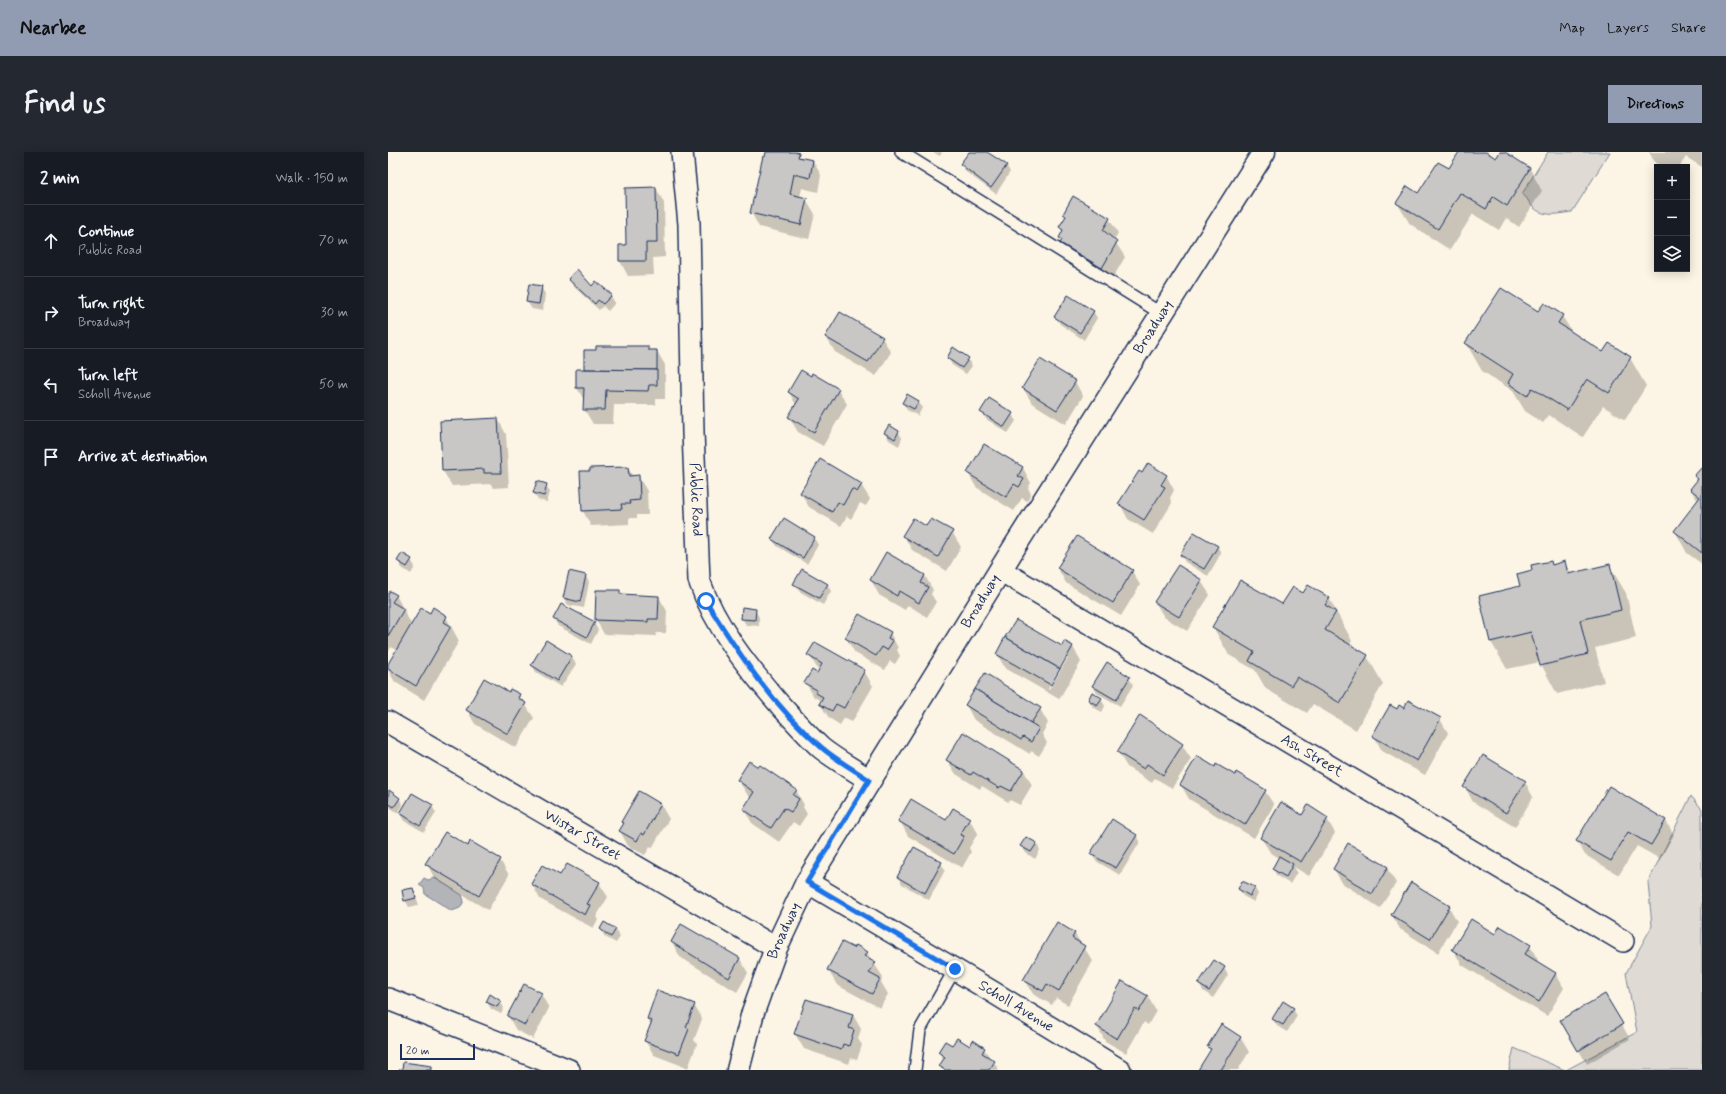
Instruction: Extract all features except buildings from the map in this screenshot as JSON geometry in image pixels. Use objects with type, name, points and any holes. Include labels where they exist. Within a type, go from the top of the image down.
[{"type":"main road","name":"Broadway","points":[[738,1070],[753,1012],[776,948],[807,882],[1000,570],[1264,152]]},
{"type":"street","name":"Public Road","points":[[682,152],[689,224],[693,432],[699,580],[706,601],[734,647],[764,686],[797,724],[820,747],[869,780]]},
{"type":"street","name":"Ash Street","points":[[1000,570],[1623,941]]},
{"type":"street","name":"Wistar Street","points":[[388,722],[776,948]]},
{"type":"street","name":"Scholl Avenue","points":[[807,882],[955,969],[1120,1070]]},
{"type":"street","points":[[388,999],[569,1070]]},
{"type":"lane","points":[[901,152],[1162,314]]},
{"type":"lane","points":[[916,1070],[920,1030],[955,969]]},
{"type":"shaded area","points":[[1548,152],[1610,152],[1572,212],[1546,214],[1536,210],[1522,194]]},
{"type":"shaded area","points":[[1691,796],[1702,809],[1702,1070],[1566,1070],[1637,1032],[1626,973],[1652,926],[1648,882]]},
{"type":"shaded area","points":[[424,878],[428,880],[435,878],[462,895],[464,901],[460,908],[452,911],[425,894],[424,888],[419,885]]},
{"type":"shaded area","points":[[1514,1048],[1565,1070],[1509,1070]]},
{"type":"route","points":[[706,601],[734,647],[764,686],[797,724],[820,747],[869,780],[807,882],[955,969]]}]
